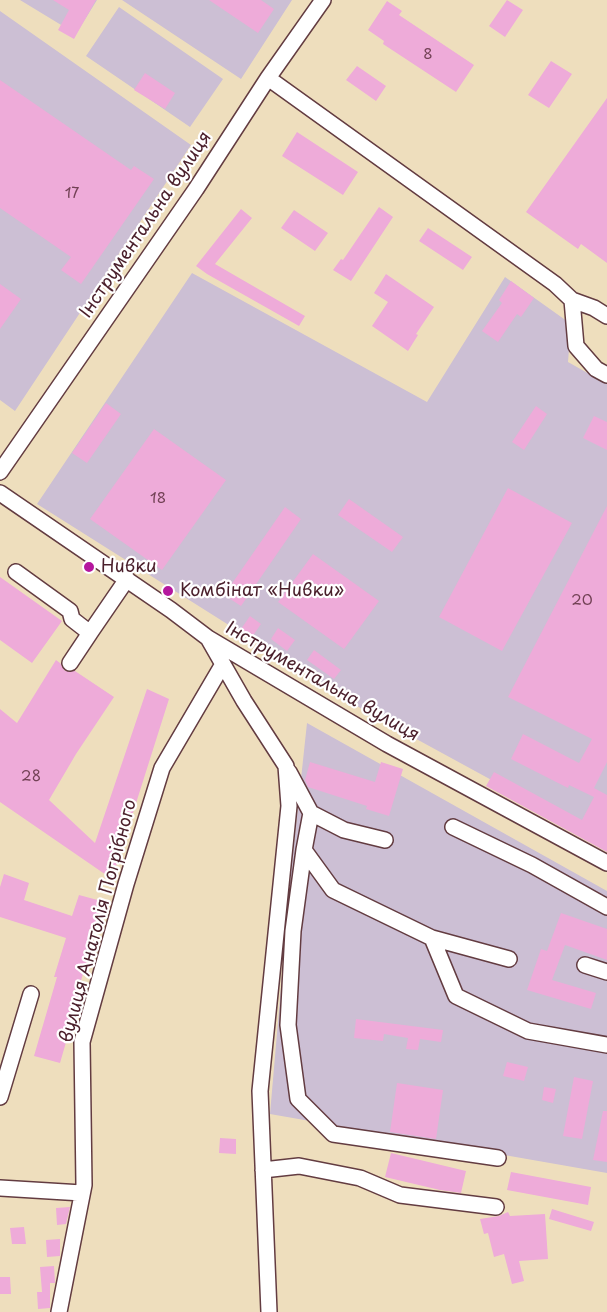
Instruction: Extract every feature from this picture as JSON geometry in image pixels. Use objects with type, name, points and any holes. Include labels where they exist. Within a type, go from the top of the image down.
[{"type":"street","name":"Інструментальна вулиця","points":[[0,472],[196,189],[268,78],[323,0]]},
{"type":"street","points":[[268,78],[555,284],[572,300],[594,308],[607,316]]},
{"type":"street","points":[[572,300],[576,346],[596,369],[607,375]]},
{"type":"street","name":"Інструментальна вулиця","points":[[0,493],[127,579],[208,638],[387,744],[607,863]]},
{"type":"street","points":[[16,572],[70,611],[72,619],[90,633]]},
{"type":"street","points":[[70,663],[127,579]]},
{"type":"street","points":[[208,638],[244,701],[286,766],[311,813],[344,830],[385,840]]},
{"type":"street","name":"вулиця Анатолія Погрібного","points":[[58,1312],[84,1185],[82,1042],[126,884],[162,768],[223,664]]},
{"type":"street","points":[[269,1312],[260,1091],[289,806],[286,766]]},
{"type":"street","points":[[311,813],[293,931],[288,1025],[298,1099],[333,1134],[498,1158]]},
{"type":"street","points":[[453,827],[532,865],[607,907]]},
{"type":"street","points":[[304,850],[333,890],[432,938],[509,959]]},
{"type":"street","points":[[432,938],[456,996],[528,1031],[607,1045]]},
{"type":"street","points":[[585,965],[607,972]]},
{"type":"street","points":[[0,1097],[31,994]]},
{"type":"street","points":[[263,1170],[299,1166],[360,1178],[400,1195],[496,1207]]},
{"type":"street","points":[[0,1188],[82,1193]]},
{"type":"shaded area","points":[[20,0],[97,0],[76,34]]},
{"type":"shaded area","points":[[122,0],[292,0],[241,79]]},
{"type":"shaded area","points":[[119,7],[223,79],[190,127],[86,56]]},
{"type":"shaded area","points":[[0,11],[191,145],[15,411],[0,400]]},
{"type":"shaded area","points":[[192,273],[427,402],[505,277],[571,324],[568,362],[607,384],[607,843],[365,711],[37,504]]},
{"type":"shaded area","points":[[307,723],[607,891],[607,1173],[270,1114],[291,872]]},
{"type":"building","points":[[53,0],[96,0],[74,39],[58,30],[69,10]]},
{"type":"building","points":[[209,0],[261,0],[274,9],[258,33]]},
{"type":"building","points":[[507,0],[523,10],[505,37],[489,26]]},
{"type":"building","points":[[387,1],[402,11],[399,15],[474,65],[456,92],[383,44],[384,41],[368,30]]},
{"type":"building","points":[[551,61],[572,74],[549,108],[528,95]]},
{"type":"building","points":[[357,66],[386,86],[376,101],[346,80]]},
{"type":"building","points":[[145,73],[175,93],[165,109],[134,90]]},
{"type":"building","points":[[0,80],[131,170],[134,166],[154,179],[81,284],[61,270],[71,257],[0,208]]},
{"type":"building","points":[[607,98],[607,263],[581,244],[578,249],[526,212]]},
{"type":"building","points":[[297,132],[358,172],[343,195],[282,156]]},
{"type":"building","points":[[379,207],[393,217],[351,281],[333,270],[341,259],[343,260]]},
{"type":"building","points":[[241,209],[252,218],[215,264],[305,316],[299,326],[196,266]]},
{"type":"building","points":[[294,210],[328,233],[315,251],[281,228]]},
{"type":"building","points":[[428,228],[472,257],[463,270],[419,241]]},
{"type":"building","points":[[386,274],[434,307],[408,351],[372,326],[388,302],[374,293]]},
{"type":"building","points":[[511,281],[534,298],[521,317],[517,314],[498,342],[482,331],[502,303],[499,300]]},
{"type":"building","points":[[0,284],[21,299],[0,329]]},
{"type":"building","points":[[106,403],[121,414],[87,463],[72,453]]},
{"type":"building","points":[[536,406],[547,414],[524,450],[512,442]]},
{"type":"building","points":[[594,416],[607,422],[607,450],[583,438]]},
{"type":"building","points":[[154,429],[226,480],[162,570],[90,519]]},
{"type":"building","points":[[508,488],[572,523],[502,651],[439,617]]},
{"type":"building","points":[[349,499],[403,537],[392,552],[338,515]]},
{"type":"building","points":[[607,506],[607,762],[594,788],[607,795],[607,852],[486,786],[494,772],[582,820],[594,797],[569,785],[568,788],[511,759],[523,734],[579,763],[592,739],[508,697]]},
{"type":"building","points":[[285,507],[301,519],[241,606],[224,595]]},
{"type":"building","points":[[313,554],[379,601],[344,649],[278,602]]},
{"type":"building","points":[[0,577],[62,621],[32,663],[0,640]]},
{"type":"building","points":[[250,616],[261,624],[252,637],[241,629]]},
{"type":"building","points":[[278,628],[295,640],[287,651],[271,639]]},
{"type":"building","points":[[314,650],[341,670],[334,679],[307,660]]},
{"type":"building","points":[[56,660],[65,671],[75,671],[114,697],[49,800],[95,843],[147,689],[169,699],[112,879],[0,802],[0,709],[17,723]]},
{"type":"building","points":[[310,762],[375,782],[381,762],[403,769],[389,816],[366,809],[367,806],[308,787],[305,780]]},
{"type":"building","points":[[4,874],[29,883],[24,900],[72,916],[79,895],[105,902],[79,987],[82,987],[60,1063],[34,1056],[66,938],[0,917],[0,887]]},
{"type":"building","points":[[561,913],[607,929],[607,960],[565,945],[552,980],[596,993],[591,1009],[527,990],[541,949],[547,951]]},
{"type":"building","points":[[356,1019],[443,1030],[441,1042],[420,1039],[418,1050],[406,1049],[408,1038],[384,1034],[383,1041],[354,1038]]},
{"type":"building","points":[[507,1062],[528,1067],[524,1081],[503,1076]]},
{"type":"building","points":[[574,1077],[593,1081],[582,1139],[563,1136]]},
{"type":"building","points":[[397,1083],[443,1090],[436,1139],[390,1132]]},
{"type":"building","points":[[544,1087],[556,1089],[553,1103],[542,1100]]},
{"type":"building","points":[[603,1111],[607,1111],[607,1162],[593,1160]]},
{"type":"building","points":[[220,1138],[236,1139],[236,1154],[219,1153]]},
{"type":"building","points":[[391,1153],[466,1171],[461,1193],[385,1177]]},
{"type":"building","points":[[511,1172],[591,1187],[588,1205],[507,1190]]},
{"type":"building","points":[[70,1207],[66,1224],[57,1225],[56,1208]]},
{"type":"building","points":[[552,1209],[594,1222],[591,1231],[549,1219]]},
{"type":"building","points":[[508,1212],[510,1216],[545,1214],[548,1259],[519,1261],[524,1281],[512,1284],[504,1254],[494,1257],[488,1233],[484,1234],[480,1219]]},
{"type":"building","points":[[24,1227],[26,1244],[12,1244],[10,1228]]},
{"type":"building","points":[[60,1239],[60,1256],[47,1257],[46,1240]]},
{"type":"building","points":[[54,1266],[55,1283],[50,1283],[50,1308],[38,1309],[37,1292],[42,1292],[40,1267]]},
{"type":"building","points":[[0,1277],[10,1277],[11,1294],[0,1294]]},
{"type":"place","name":"Нивки","points":[[89,567]]},
{"type":"place","name":"Комбінат «Нивки»","points":[[168,591]]}]
